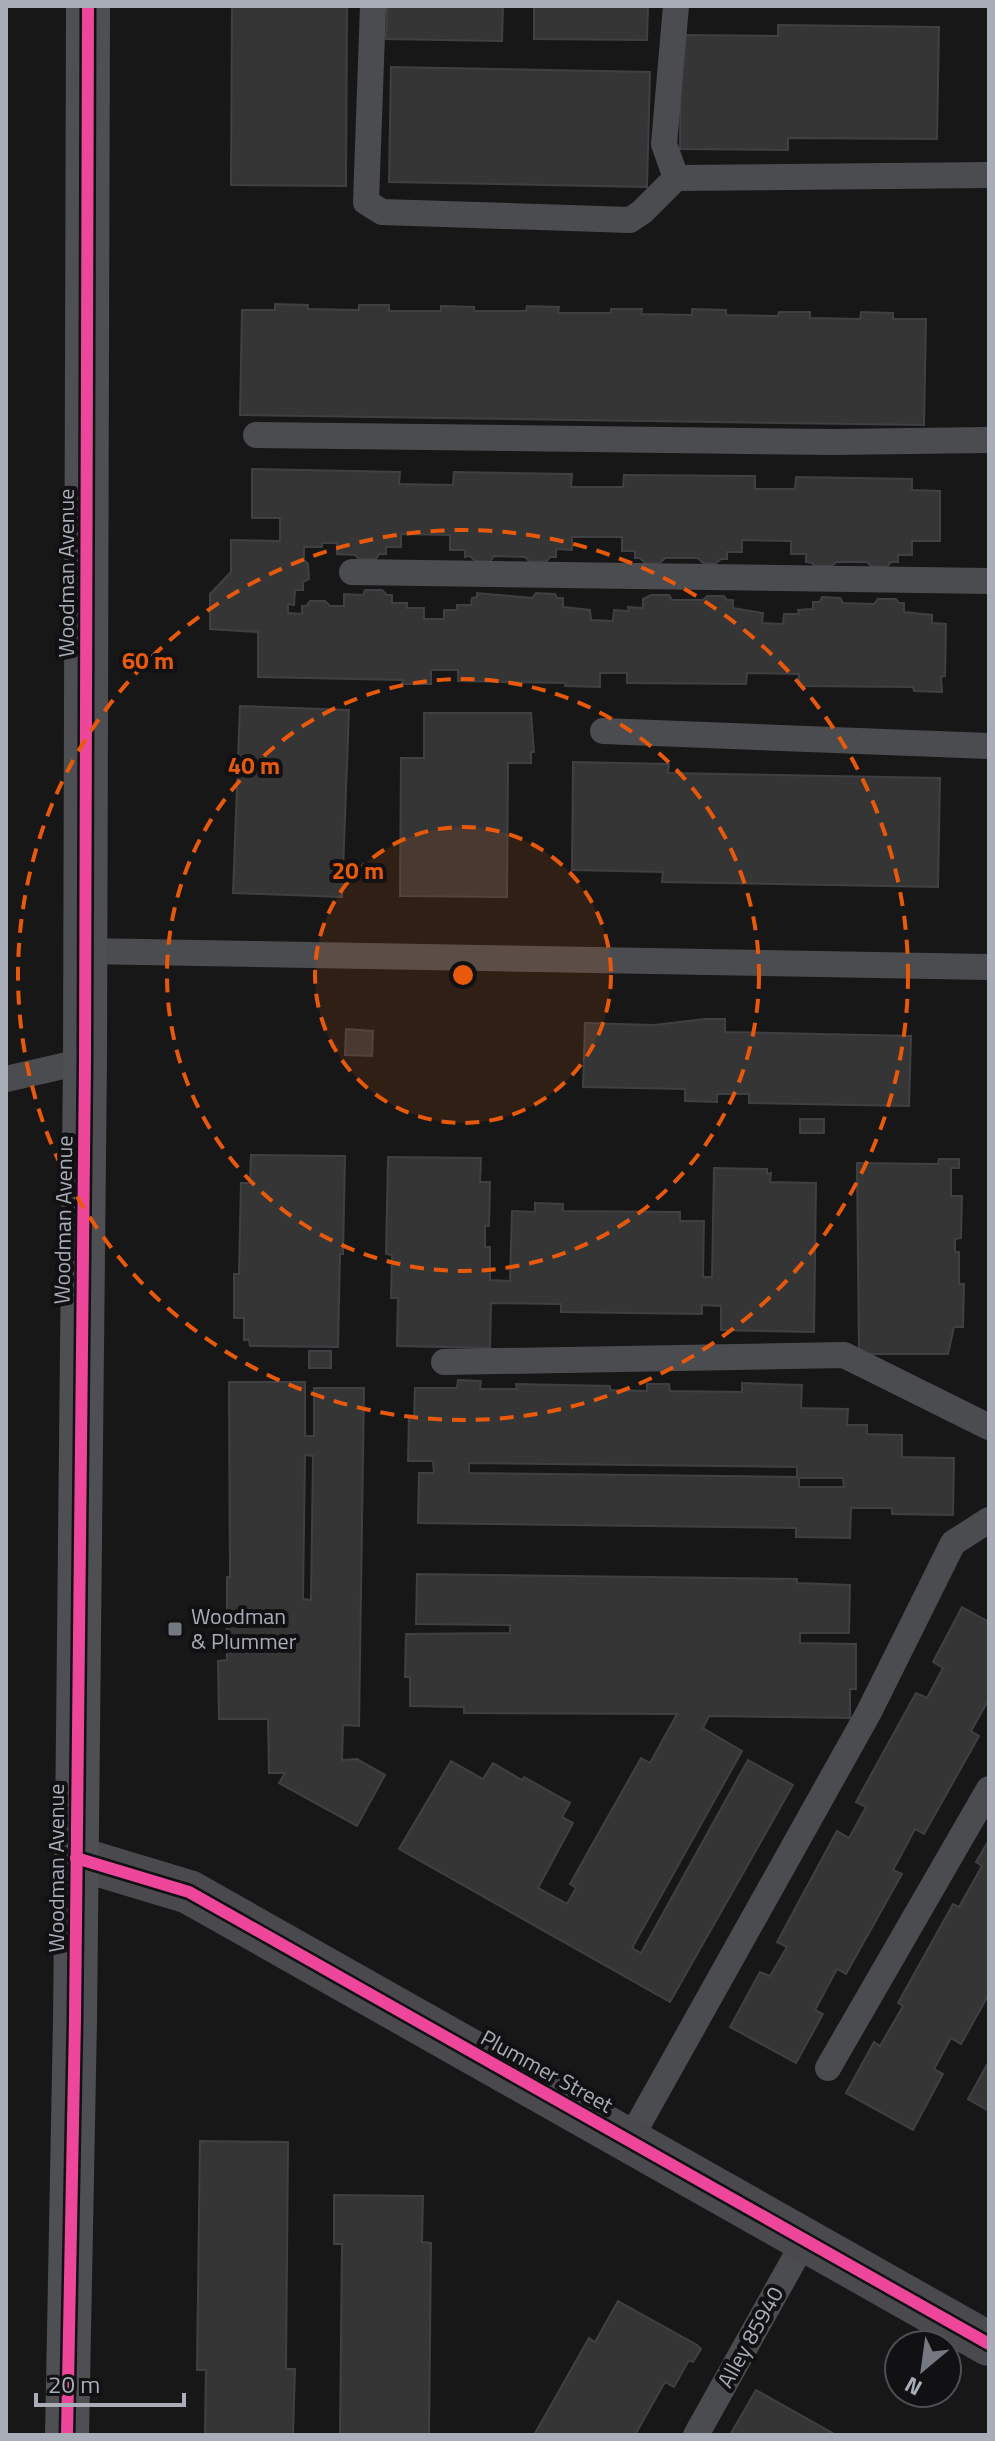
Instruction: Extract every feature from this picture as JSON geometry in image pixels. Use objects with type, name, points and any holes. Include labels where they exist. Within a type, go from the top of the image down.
[{"type":"main road","name":"Woodman Avenue","points":[[67,2435],[85,1061],[88,6]]},
{"type":"main road","name":"Plummer Street","points":[[76,1858],[189,1892],[989,2344]]},
{"type":"lane","points":[[373,6],[366,202],[382,212],[630,220],[676,178],[989,175]]},
{"type":"lane","points":[[676,6],[664,144],[676,178]]},
{"type":"lane","points":[[256,435],[832,442],[989,440]]},
{"type":"lane","points":[[352,572],[989,581]]},
{"type":"lane","points":[[603,731],[989,746]]},
{"type":"lane","points":[[85,951],[989,967]]},
{"type":"lane","points":[[6,1079],[85,1061]]},
{"type":"lane","points":[[444,1362],[844,1355],[989,1427]]},
{"type":"lane","points":[[629,2141],[869,1712],[953,1543],[989,1520]]},
{"type":"lane","points":[[828,2068],[989,1789]]},
{"type":"lane","name":"Alley 85940","points":[[696,2435],[805,2240]]},
{"type":"building","points":[[232,6],[347,6],[346,186],[231,185]]},
{"type":"building","points":[[387,6],[503,6],[502,41],[386,39]]},
{"type":"building","points":[[534,6],[648,6],[647,40],[534,39]]},
{"type":"building","points":[[778,25],[939,27],[937,139],[788,138],[788,150],[680,149],[681,35],[778,36]]},
{"type":"building","points":[[391,67],[650,72],[647,187],[389,182]]},
{"type":"building","points":[[275,304],[308,305],[308,309],[359,310],[359,305],[389,305],[389,311],[441,311],[441,306],[474,307],[474,311],[526,311],[527,306],[559,307],[558,313],[611,313],[611,309],[642,309],[641,314],[692,315],[692,309],[726,310],[726,315],[778,316],[779,312],[810,312],[810,318],[860,319],[861,312],[893,313],[893,319],[926,319],[924,425],[240,415],[242,310],[275,310]]},
{"type":"building","points":[[252,469],[400,472],[399,484],[453,485],[454,472],[572,474],[571,487],[623,487],[624,475],[755,476],[755,489],[795,489],[796,477],[912,479],[912,490],[940,491],[940,541],[912,541],[912,555],[898,555],[898,562],[891,562],[887,567],[871,566],[867,562],[815,566],[806,562],[806,554],[791,554],[791,541],[742,540],[742,552],[727,552],[727,559],[715,564],[703,563],[698,558],[665,558],[660,563],[646,564],[635,558],[635,551],[622,551],[622,537],[572,537],[572,550],[556,549],[556,557],[550,557],[546,562],[530,562],[525,557],[494,556],[490,562],[475,561],[470,556],[465,557],[465,550],[450,550],[450,535],[401,534],[401,547],[386,547],[386,554],[379,554],[376,559],[337,554],[337,543],[304,547],[309,579],[303,582],[303,590],[295,590],[294,605],[288,604],[288,613],[302,614],[302,606],[310,601],[344,606],[344,594],[363,595],[365,590],[382,590],[392,595],[392,603],[407,603],[407,608],[424,608],[424,619],[444,619],[444,610],[457,610],[457,605],[471,605],[477,593],[532,598],[536,593],[555,594],[557,598],[563,598],[563,607],[590,610],[591,620],[613,621],[614,610],[643,608],[643,599],[651,595],[669,595],[672,600],[724,596],[727,600],[733,600],[733,608],[763,613],[762,623],[783,624],[784,614],[799,614],[798,610],[813,609],[813,602],[820,602],[822,597],[840,598],[843,603],[874,604],[878,599],[896,599],[904,603],[904,612],[932,615],[932,623],[946,624],[942,692],[914,691],[913,687],[799,686],[799,674],[747,673],[746,684],[627,683],[627,673],[600,673],[600,687],[565,686],[566,683],[458,681],[458,670],[431,670],[431,684],[402,684],[403,680],[258,677],[258,632],[210,629],[210,594],[231,572],[231,540],[280,541],[280,518],[252,518]]},
{"type":"building","points":[[240,706],[349,710],[342,897],[233,893]]},
{"type":"building","points":[[424,713],[531,713],[534,752],[531,752],[531,763],[508,763],[507,897],[400,896],[401,758],[424,758]]},
{"type":"building","points":[[573,762],[669,764],[668,773],[940,778],[938,887],[662,882],[663,872],[572,870]]},
{"type":"building","points":[[725,1019],[725,1032],[911,1036],[909,1106],[749,1103],[749,1094],[717,1094],[717,1102],[685,1101],[685,1089],[583,1087],[585,1023],[654,1025]]},
{"type":"building","points":[[346,1029],[373,1031],[372,1056],[345,1055]]},
{"type":"building","points":[[800,1119],[824,1119],[824,1133],[800,1133]]},
{"type":"building","points":[[251,1155],[345,1156],[338,1347],[250,1346],[249,1340],[244,1340],[244,1318],[234,1318],[234,1274],[239,1274],[241,1183],[250,1183]]},
{"type":"building","points":[[388,1157],[481,1158],[480,1182],[490,1182],[485,1247],[490,1247],[490,1280],[510,1281],[512,1211],[535,1212],[535,1203],[563,1204],[563,1211],[680,1212],[680,1221],[704,1221],[703,1277],[712,1277],[714,1168],[767,1169],[767,1174],[771,1173],[770,1182],[816,1183],[814,1332],[721,1330],[721,1306],[702,1305],[702,1314],[561,1312],[561,1304],[491,1303],[490,1348],[397,1346],[398,1298],[391,1298],[392,1255],[386,1254]]},
{"type":"building","points":[[939,1159],[959,1159],[959,1168],[951,1168],[951,1196],[962,1196],[961,1238],[955,1239],[955,1252],[959,1252],[959,1284],[964,1284],[963,1327],[954,1327],[948,1354],[859,1354],[857,1163],[938,1164]]},
{"type":"building","points":[[309,1351],[331,1351],[331,1368],[309,1368]]},
{"type":"building","points":[[458,1380],[481,1381],[480,1389],[517,1389],[516,1384],[610,1386],[610,1390],[647,1391],[647,1384],[669,1384],[670,1391],[742,1392],[742,1383],[802,1385],[801,1408],[848,1409],[847,1425],[867,1425],[867,1434],[902,1435],[902,1457],[954,1458],[953,1515],[892,1514],[892,1508],[851,1508],[850,1538],[796,1537],[796,1528],[418,1523],[419,1473],[434,1473],[433,1461],[408,1461],[409,1417],[414,1417],[415,1388],[457,1388]],"holes":[[[469,1463],[797,1467],[797,1477],[469,1473]],[[799,1478],[843,1478],[844,1487],[799,1487]]]},
{"type":"building","points":[[229,1382],[305,1382],[305,1436],[314,1436],[314,1388],[364,1388],[359,1726],[343,1725],[342,1760],[357,1759],[385,1775],[357,1826],[279,1783],[285,1773],[269,1773],[268,1719],[219,1719],[218,1661],[227,1660],[227,1577],[230,1577]],"holes":[[[305,1455],[313,1456],[311,1600],[303,1599]]]},
{"type":"building","points":[[417,1574],[797,1579],[797,1583],[850,1585],[849,1633],[800,1633],[800,1643],[856,1644],[856,1689],[850,1689],[850,1718],[709,1716],[703,1728],[742,1751],[632,1948],[641,1953],[748,1760],[793,1785],[670,2002],[399,1849],[451,1761],[483,1779],[493,1763],[570,1803],[562,1817],[573,1823],[538,1888],[567,1904],[576,1888],[570,1884],[641,1758],[650,1763],[677,1714],[464,1713],[464,1707],[410,1706],[410,1677],[405,1677],[406,1634],[510,1633],[510,1625],[416,1624]]},
{"type":"building","points":[[962,1607],[989,1622],[989,1699],[971,1731],[979,1736],[924,1834],[915,1829],[893,1870],[902,1874],[846,1974],[837,1969],[815,2010],[823,2014],[796,2063],[730,2027],[760,1972],[770,1976],[787,1947],[777,1942],[837,1831],[849,1838],[866,1807],[856,1802],[916,1693],[927,1698],[943,1668],[933,1662]]},
{"type":"building","points":[[989,1840],[989,1994],[961,2044],[951,2038],[934,2069],[943,2074],[913,2130],[846,2093],[874,2042],[880,2046],[903,2006],[898,2003],[953,1904],[959,1907],[982,1866],[976,1862]]},
{"type":"building","points":[[989,2061],[989,2111],[968,2099]]},
{"type":"building","points":[[200,2141],[288,2142],[286,2369],[295,2369],[293,2435],[205,2435],[206,2370],[197,2370]]},
{"type":"building","points":[[334,2195],[423,2196],[422,2242],[431,2243],[429,2435],[340,2435],[342,2244],[334,2244]]},
{"type":"building","points":[[618,2301],[697,2345],[701,2349],[693,2362],[689,2360],[674,2387],[665,2382],[635,2435],[534,2435],[589,2338],[595,2342]]},
{"type":"building","points":[[756,2390],[836,2435],[730,2435]]},
{"type":"cycle path","points":[[67,2435],[75,2020],[85,1061],[88,6]]},
{"type":"cycle path","points":[[76,1858],[189,1892],[989,2344]]},
{"type":"place","name":"Woodman & Plummer","points":[[175,1629]]}]
